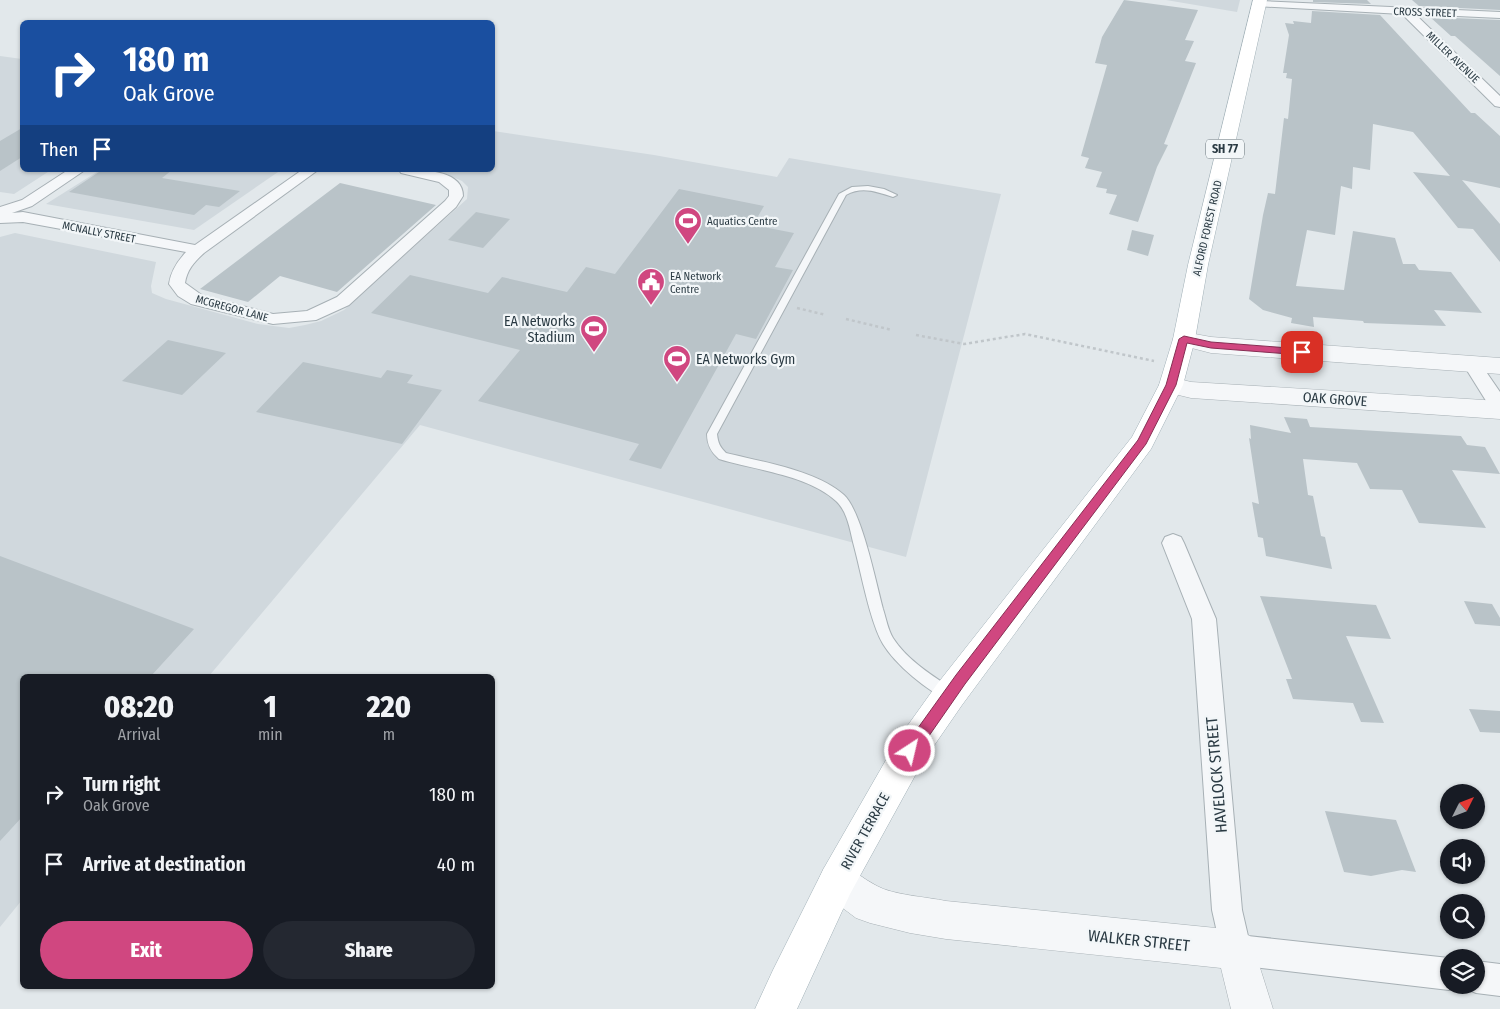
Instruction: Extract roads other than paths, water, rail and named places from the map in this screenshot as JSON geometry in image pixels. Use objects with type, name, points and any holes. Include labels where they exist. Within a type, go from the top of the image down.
[{"type":"main road","name":"ALFORD FOREST ROAD","points":[[1184,339],[1198,265],[1260,2]]},
{"type":"main road","name":"RIVER TERRACE","points":[[776,1009],[837,881],[910,751],[950,694],[1142,442],[1174,375],[1184,339]]},
{"type":"street","name":"CROSS STREET","points":[[1260,2],[1406,12],[1500,15]]},
{"type":"street","name":"MILLER AVENUE","points":[[1406,12],[1500,103]]},
{"type":"street","points":[[0,212],[27,204],[75,172]]},
{"type":"street","name":"MCGREGOR LANE","points":[[308,172],[198,250],[183,264],[178,274],[177,284],[184,292],[197,300],[274,319],[310,316],[326,310],[350,295],[451,204],[456,196],[456,188],[444,179],[414,172]]},
{"type":"street","name":"MCNALLY STREET","points":[[0,218],[23,217],[198,250]]},
{"type":"street","points":[[1184,339],[1211,345],[1500,366]]},
{"type":"street","points":[[1472,364],[1500,408]]},
{"type":"street","name":"OAK GROVE","points":[[1174,375],[1190,390],[1500,408]]},
{"type":"street","name":"HAVELOCK STREET","points":[[1173,543],[1204,619],[1227,910],[1252,1009]]},
{"type":"street","name":"WALKER STREET","points":[[837,881],[870,904],[910,914],[946,920],[1440,973]]},
{"type":"street","points":[[1485,978],[1500,980]]},
{"type":"lane","points":[[893,195],[885,191],[857,188],[849,189],[842,194],[712,434],[712,441],[715,450],[723,456],[804,479],[824,487],[838,496],[849,510],[854,523],[880,620],[888,641],[922,676],[950,694]]},
{"type":"place","name":"Aquatics Centre","points":[[688,245]]},
{"type":"place","name":"EA Network Centre","points":[[651,306]]},
{"type":"place","name":"EA Networks Stadium","points":[[594,353]]},
{"type":"place","name":"EA Networks Gym","points":[[677,383]]}]
